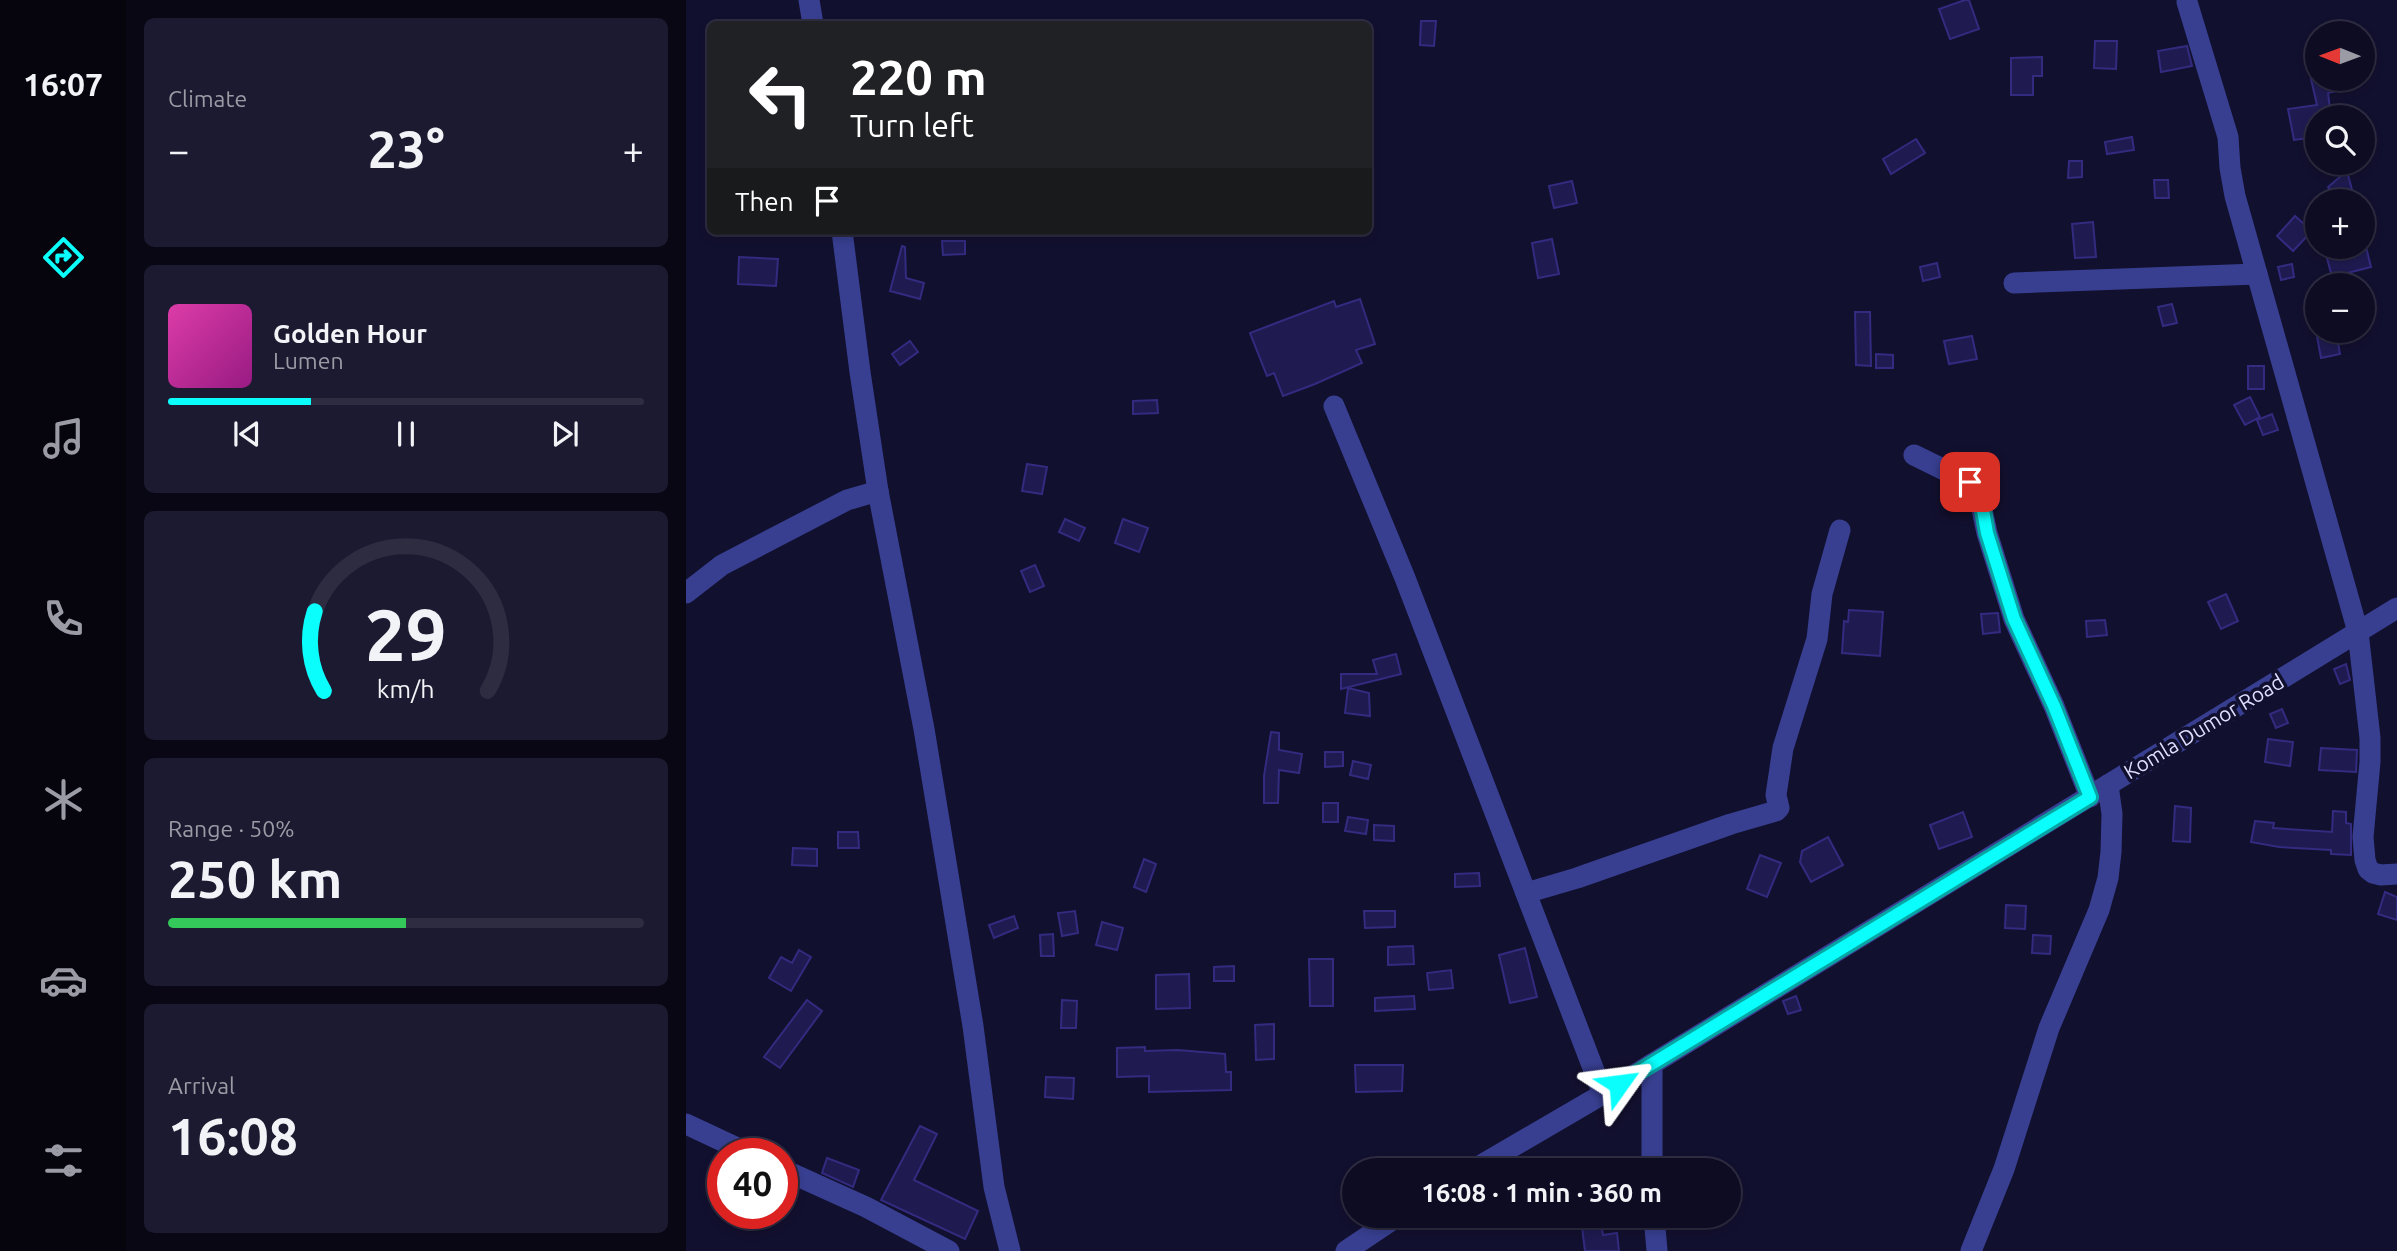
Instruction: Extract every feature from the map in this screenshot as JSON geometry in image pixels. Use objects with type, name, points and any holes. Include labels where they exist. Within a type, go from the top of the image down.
[{"type":"street","points":[[809,0],[812,21]]},
{"type":"street","points":[[2187,2],[2228,137],[2235,196],[2358,632],[2370,738],[2363,837],[2365,860],[2368,869],[2373,873],[2397,874]]},
{"type":"street","points":[[843,235],[878,491],[924,729],[971,1013],[994,1187],[1010,1251]]},
{"type":"street","points":[[2014,283],[2257,274]]},
{"type":"street","points":[[1334,405],[1410,591],[1603,1094]]},
{"type":"street","points":[[1914,455],[1977,486],[1987,533],[2014,619],[2054,706],[2112,814],[2108,878],[2099,910],[2049,1028],[2004,1169],[1971,1251]]},
{"type":"street","points":[[686,593],[722,565],[847,500],[878,491]]},
{"type":"street","points":[[1526,893],[1779,808],[1776,795],[1783,748],[1817,639],[1822,594],[1840,530]]},
{"type":"street","name":"Komla Dumor Road","points":[[1493,1158],[1603,1094],[2397,608]]},
{"type":"street","points":[[1652,1064],[1653,1158]]},
{"type":"street","points":[[686,1124],[716,1138]]},
{"type":"street","points":[[798,1176],[949,1251]]},
{"type":"street","points":[[1346,1251],[1380,1228]]},
{"type":"street","points":[[1655,1228],[1657,1251]]},
{"type":"building","points":[[1969,0],[1979,29],[1950,39],[1939,9]]},
{"type":"building","points":[[1421,21],[1436,21],[1434,46],[1420,45]]},
{"type":"building","points":[[2095,41],[2117,41],[2116,69],[2094,68]]},
{"type":"building","points":[[2187,46],[2192,66],[2161,72],[2158,51]]},
{"type":"building","points":[[2042,57],[2042,76],[2033,76],[2033,95],[2011,95],[2011,58]]},
{"type":"building","points":[[2314,91],[2337,91],[2328,93],[2330,105],[2317,105]]},
{"type":"building","points":[[2305,107],[2305,139],[2294,140],[2288,109]]},
{"type":"building","points":[[2132,137],[2134,150],[2107,154],[2105,142]]},
{"type":"building","points":[[1916,139],[1925,153],[1891,174],[1883,159]]},
{"type":"building","points":[[2069,161],[2082,161],[2082,177],[2068,178]]},
{"type":"building","points":[[2342,175],[2348,175],[2352,189],[2330,189],[2328,187]]},
{"type":"building","points":[[2154,180],[2168,180],[2169,198],[2155,198]]},
{"type":"building","points":[[1572,181],[1577,203],[1554,208],[1549,186]]},
{"type":"building","points":[[2295,216],[2305,225],[2305,238],[2293,251],[2277,236]]},
{"type":"building","points":[[2093,222],[2096,257],[2075,258],[2072,224]]},
{"type":"building","points":[[1552,239],[1559,274],[1538,278],[1532,243]]},
{"type":"building","points":[[942,241],[965,241],[965,254],[943,255]]},
{"type":"building","points":[[902,246],[905,247],[906,278],[924,283],[920,299],[890,291]]},
{"type":"building","points":[[739,257],[778,259],[776,286],[738,284]]},
{"type":"building","points":[[2327,259],[2369,259],[2371,267],[2348,273],[2331,273]]},
{"type":"building","points":[[1937,263],[1940,277],[1923,281],[1920,267]]},
{"type":"building","points":[[2292,264],[2294,277],[2281,280],[2278,267]]},
{"type":"building","points":[[1360,299],[1375,344],[1356,350],[1362,363],[1283,396],[1274,373],[1267,376],[1250,333],[1334,301],[1336,307]]},
{"type":"building","points":[[2172,304],[2177,323],[2163,326],[2158,307]]},
{"type":"building","points":[[1855,312],[1870,312],[1871,366],[1856,365]]},
{"type":"building","points":[[1972,336],[1977,359],[1949,364],[1944,341]]},
{"type":"building","points":[[910,341],[918,352],[900,365],[892,354]]},
{"type":"building","points":[[2318,343],[2338,343],[2340,354],[2321,358]]},
{"type":"building","points":[[1876,354],[1893,355],[1893,368],[1876,368]]},
{"type":"building","points":[[2248,366],[2264,366],[2264,389],[2248,389]]},
{"type":"building","points":[[2250,397],[2260,417],[2245,425],[2234,405]]},
{"type":"building","points":[[1157,400],[1158,413],[1133,414],[1133,401]]},
{"type":"building","points":[[2272,414],[2278,430],[2263,435],[2257,420]]},
{"type":"building","points":[[1027,464],[1047,467],[1042,494],[1022,491]]},
{"type":"building","points":[[1065,519],[1085,528],[1079,541],[1059,532]]},
{"type":"building","points":[[1123,519],[1148,528],[1139,552],[1115,543]]},
{"type":"building","points":[[1035,565],[1044,586],[1030,592],[1021,571]]},
{"type":"building","points":[[2226,594],[2238,621],[2221,629],[2208,602]]},
{"type":"building","points":[[1849,610],[1883,612],[1880,656],[1842,653],[1844,621],[1848,622]]},
{"type":"building","points":[[1998,613],[2000,632],[1983,634],[1981,614]]},
{"type":"building","points":[[2105,620],[2107,635],[2087,637],[2086,621]]},
{"type":"building","points":[[1396,654],[1401,674],[1341,689],[1341,674],[1377,674],[1373,660]]},
{"type":"building","points":[[2346,664],[2350,680],[2340,684],[2334,669]]},
{"type":"building","points":[[1348,688],[1369,693],[1370,716],[1345,713]]},
{"type":"building","points":[[2282,709],[2288,723],[2276,728],[2270,714]]},
{"type":"building","points":[[1271,732],[1279,733],[1279,750],[1302,754],[1299,773],[1279,770],[1278,803],[1264,803],[1264,776]]},
{"type":"building","points":[[2268,739],[2293,742],[2290,766],[2265,762]]},
{"type":"building","points":[[2321,748],[2357,750],[2356,772],[2319,770]]},
{"type":"building","points":[[1325,752],[1343,752],[1343,766],[1325,767]]},
{"type":"building","points":[[1353,761],[1371,765],[1368,779],[1350,775]]},
{"type":"building","points":[[1323,803],[1338,803],[1338,822],[1323,822]]},
{"type":"building","points":[[2175,806],[2191,808],[2190,842],[2173,841]]},
{"type":"building","points":[[2333,811],[2346,812],[2346,823],[2351,824],[2351,855],[2331,854],[2331,850],[2279,847],[2251,842],[2255,821],[2274,823],[2273,828],[2332,832]]},
{"type":"building","points":[[1963,812],[1972,837],[1939,849],[1930,825]]},
{"type":"building","points":[[1348,817],[1368,820],[1366,834],[1345,831]]},
{"type":"building","points":[[1374,825],[1394,826],[1394,841],[1374,840]]},
{"type":"building","points":[[838,832],[858,832],[859,848],[838,848]]},
{"type":"building","points":[[1828,837],[1843,865],[1811,882],[1800,862],[1802,851]]},
{"type":"building","points":[[793,848],[817,849],[817,866],[792,865]]},
{"type":"building","points":[[1760,855],[1781,863],[1767,897],[1747,889]]},
{"type":"building","points":[[1144,859],[1156,864],[1146,892],[1134,887]]},
{"type":"building","points":[[1479,873],[1480,886],[1455,887],[1455,874]]},
{"type":"building","points":[[2385,892],[2397,897],[2397,920],[2378,914]]},
{"type":"building","points":[[2006,905],[2026,906],[2025,929],[2005,928]]},
{"type":"building","points":[[1075,911],[1078,933],[1062,936],[1058,913]]},
{"type":"building","points":[[1364,911],[1395,911],[1395,927],[1365,928]]},
{"type":"building","points":[[1014,916],[1018,928],[994,938],[989,925]]},
{"type":"building","points":[[1102,922],[1123,928],[1117,950],[1096,945]]},
{"type":"building","points":[[1053,934],[1054,956],[1041,956],[1040,935]]},
{"type":"building","points":[[2033,935],[2051,936],[2050,954],[2032,953]]},
{"type":"building","points":[[1413,946],[1414,964],[1388,965],[1388,947]]},
{"type":"building","points":[[1525,948],[1537,997],[1510,1003],[1499,955]]},
{"type":"building","points":[[799,950],[811,957],[791,991],[769,978],[781,957],[792,963]]},
{"type":"building","points":[[1309,959],[1333,959],[1333,1006],[1310,1006]]},
{"type":"building","points":[[1234,966],[1234,981],[1214,981],[1214,967]]},
{"type":"building","points":[[1451,970],[1453,988],[1429,990],[1427,973]]},
{"type":"building","points":[[1189,974],[1190,1008],[1156,1009],[1156,975]]},
{"type":"building","points":[[1414,996],[1415,1009],[1375,1011],[1375,998]]},
{"type":"building","points":[[1796,996],[1801,1010],[1788,1014],[1783,1001]]},
{"type":"building","points":[[807,1000],[822,1011],[780,1068],[764,1057]]},
{"type":"building","points":[[1062,1000],[1077,1001],[1076,1028],[1061,1028]]},
{"type":"building","points":[[1274,1024],[1274,1059],[1256,1060],[1255,1025]]},
{"type":"building","points":[[1145,1047],[1145,1051],[1178,1050],[1225,1054],[1226,1072],[1231,1072],[1231,1090],[1149,1092],[1149,1076],[1117,1077],[1117,1048]]},
{"type":"building","points":[[1355,1065],[1403,1065],[1402,1091],[1356,1092]]},
{"type":"building","points":[[1046,1077],[1074,1078],[1073,1099],[1045,1097]]},
{"type":"building","points":[[920,1126],[937,1134],[914,1180],[978,1211],[965,1239],[881,1200]]},
{"type":"building","points":[[827,1158],[859,1170],[853,1187],[822,1173]]},
{"type":"building","points":[[1582,1228],[1602,1228],[1603,1235],[1617,1233],[1619,1251],[1585,1251]]},
{"type":"route","points":[[1619,1084],[2090,797],[2054,706],[2014,619],[1987,533],[1980,494],[1977,486],[1970,482]]}]
